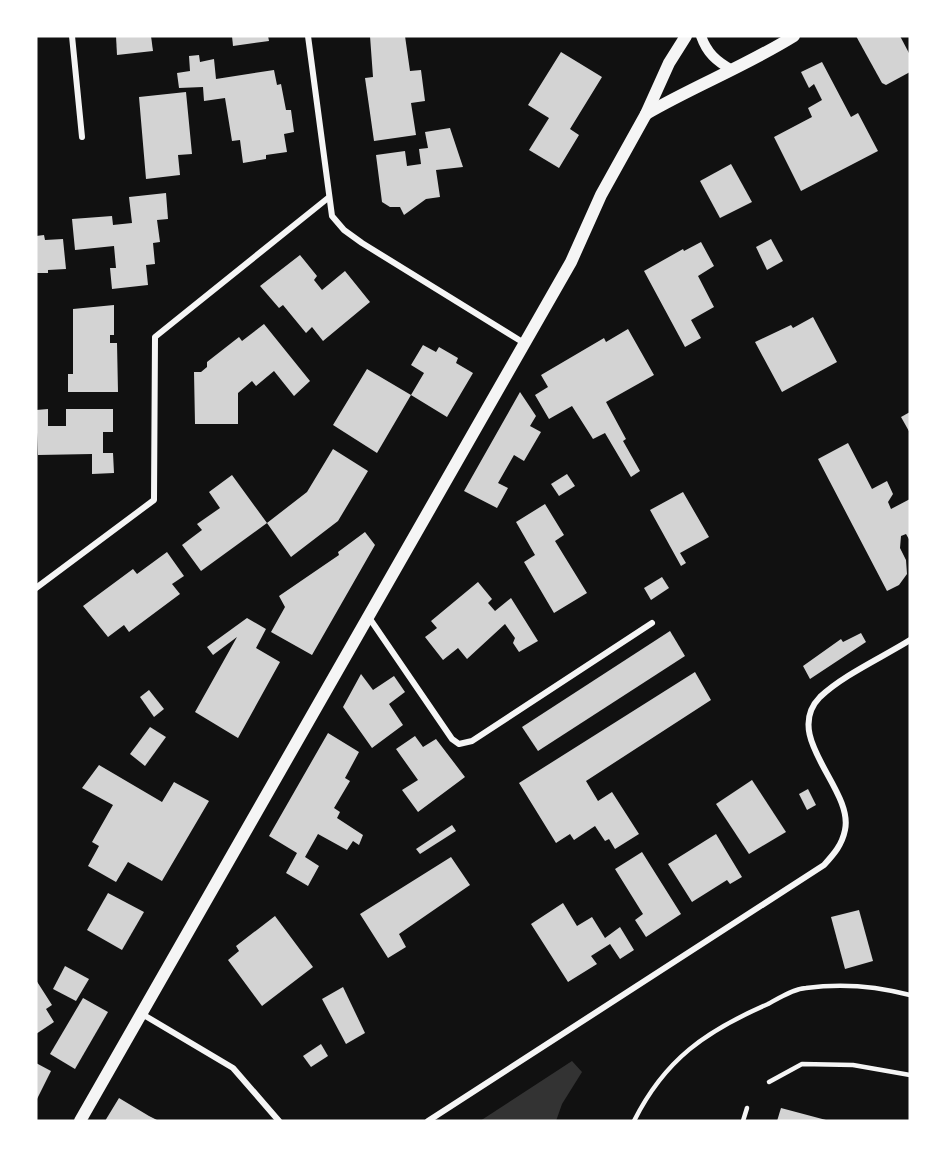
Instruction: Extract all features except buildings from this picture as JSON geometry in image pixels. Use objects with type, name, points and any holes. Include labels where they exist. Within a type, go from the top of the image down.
[{"type":"main road","points":[[80,1121],[370,619],[571,262],[601,195],[646,114],[669,63],[686,36]]},
{"type":"main road","points":[[646,114],[754,61],[794,36]]},
{"type":"street","points":[[72,36],[82,137]]},
{"type":"street","points":[[308,36],[332,216],[344,231],[525,343]]},
{"type":"street","points":[[701,36],[706,49],[718,62],[732,70]]},
{"type":"street","points":[[36,588],[154,500],[155,337],[328,198]]},
{"type":"street","points":[[370,619],[452,739],[459,744],[471,741],[652,623]]},
{"type":"street","points":[[428,1121],[824,865],[839,849],[845,828],[844,813],[814,750],[809,728],[811,711],[819,698],[833,687],[910,640]]},
{"type":"street","points":[[141,1014],[233,1068],[279,1121]]},
{"type":"lane","points":[[634,1121],[646,1096],[687,1049],[740,1016],[804,988],[874,986],[910,995]]},
{"type":"lane","points":[[769,1082],[802,1064],[853,1065],[910,1075]]},
{"type":"lane","points":[[743,1121],[747,1108]]},
{"type":"shaded area","points":[[572,1061],[582,1072],[562,1104],[556,1121],[480,1121]]}]
